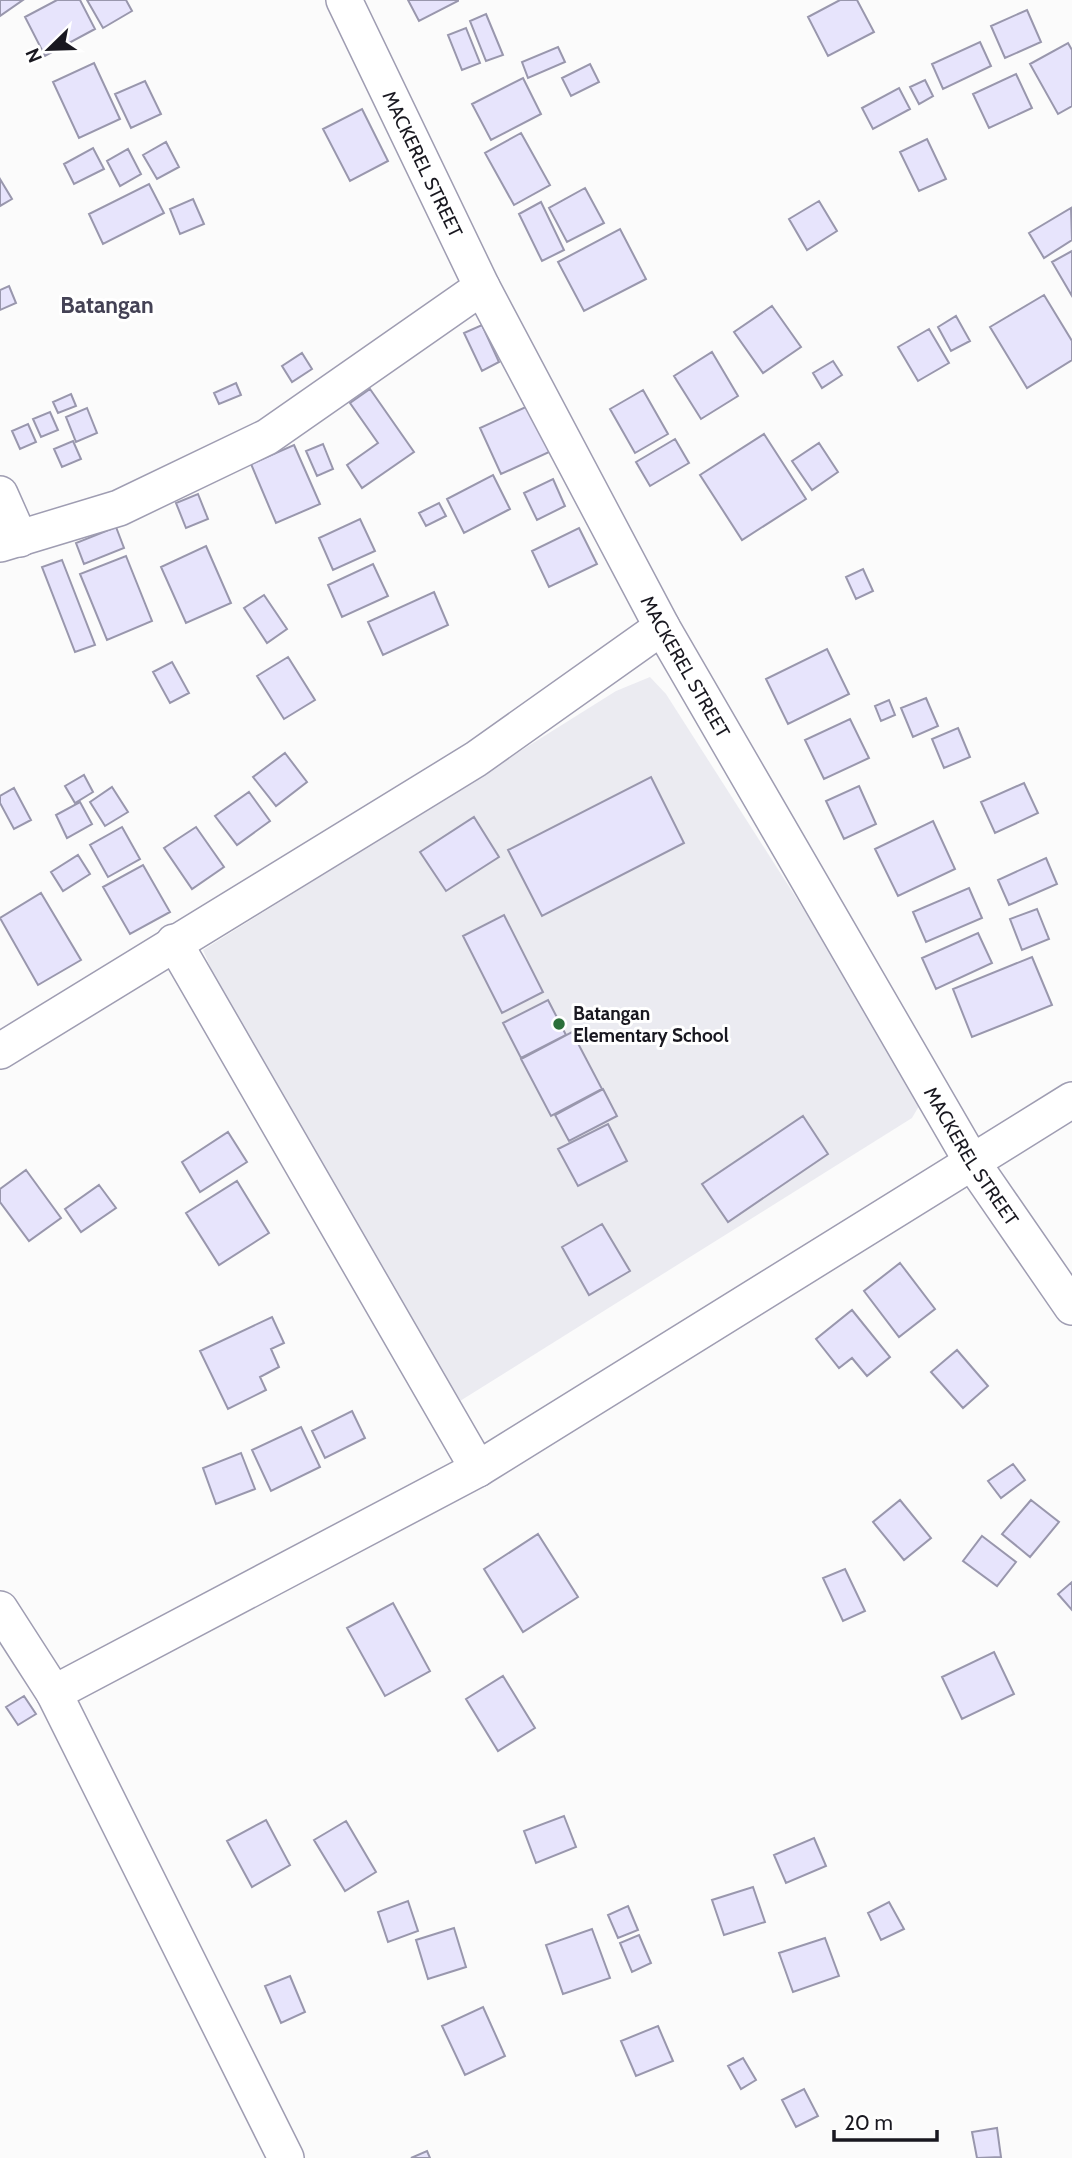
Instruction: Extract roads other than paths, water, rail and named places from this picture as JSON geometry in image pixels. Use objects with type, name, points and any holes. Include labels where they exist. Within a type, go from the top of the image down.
[{"type":"street","name":"MACKEREL STREET","points":[[344,0],[482,287],[662,627],[972,1162],[1072,1307]]},
{"type":"street","points":[[0,494],[10,541],[119,508],[267,437],[482,287]]},
{"type":"street","points":[[0,1051],[476,759],[662,627]]},
{"type":"street","points":[[174,942],[478,1469]]},
{"type":"street","points":[[54,1693],[478,1469],[1072,1100]]},
{"type":"street","points":[[0,1609],[54,1693],[286,2158]]},
{"type":"place","name":"Batangan Elementary School","points":[[559,1024]]},
{"type":"district","name":"Batangan","points":[[107,305]]}]
